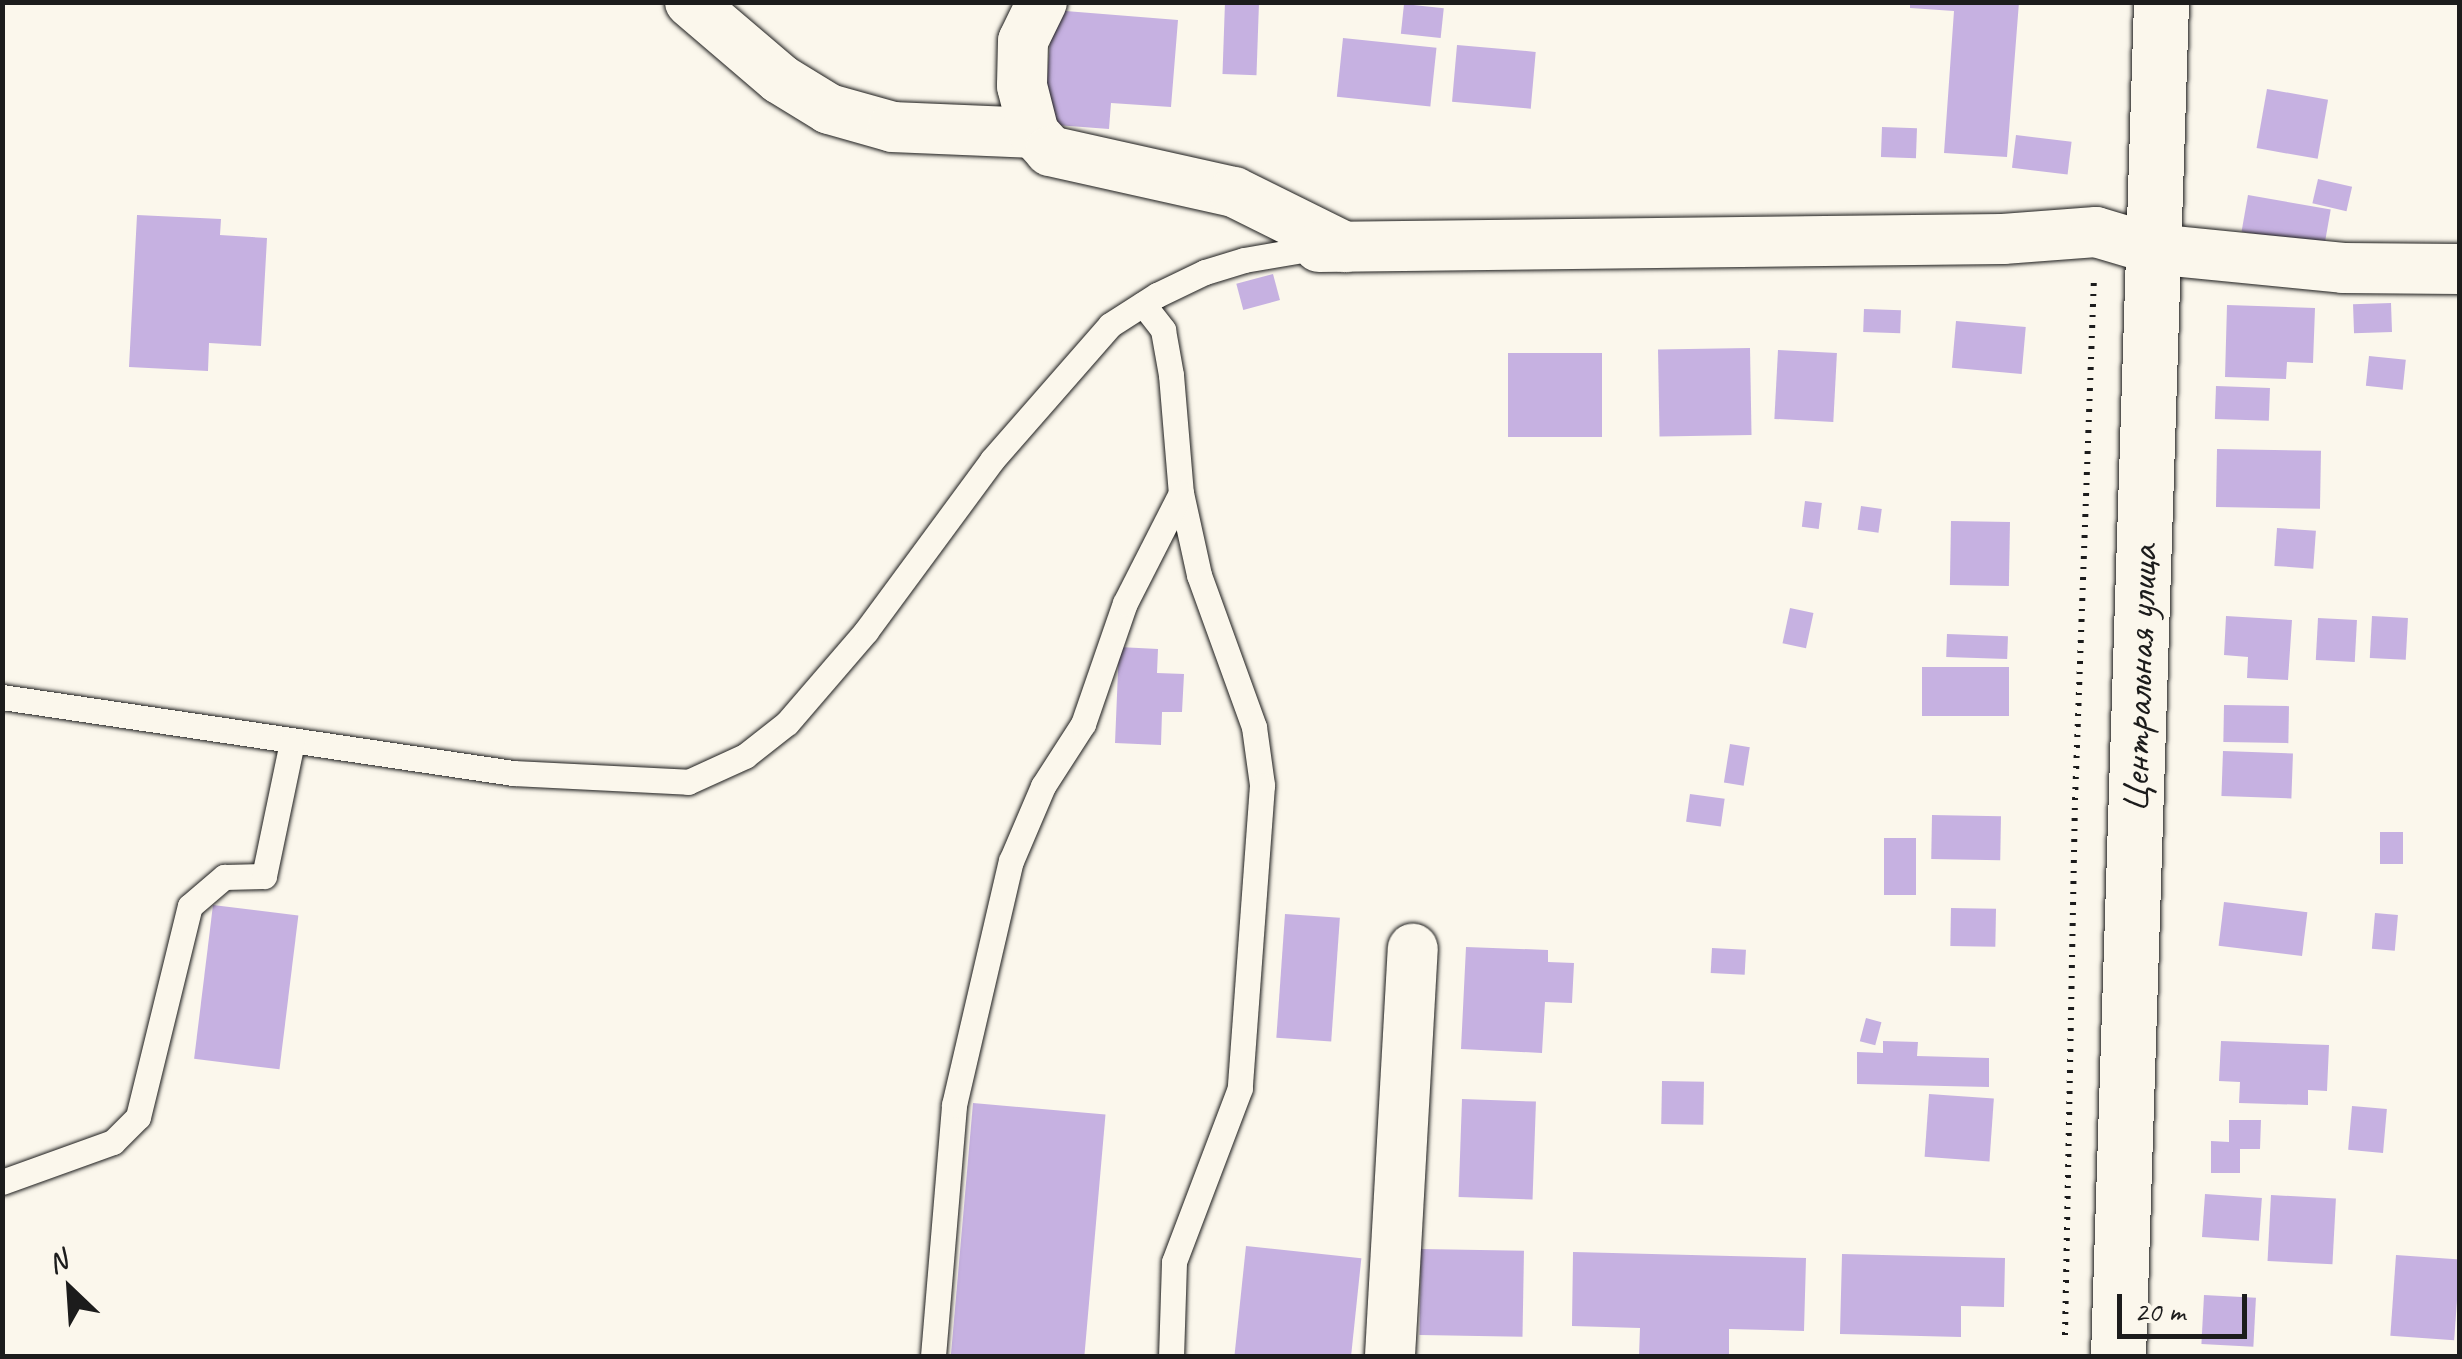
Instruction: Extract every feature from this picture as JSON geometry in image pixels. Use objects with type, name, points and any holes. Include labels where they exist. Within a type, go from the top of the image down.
[{"type":"street","points":[[690,2],[780,79],[829,110],[893,128],[1034,133]]},
{"type":"street","points":[[1042,2],[1023,41],[1022,86],[1034,133],[1050,150],[1078,160],[1256,200],[1332,247],[2004,240],[2096,232],[2153,249],[2343,268],[2460,270]]},
{"type":"street","name":"Центральная улица","points":[[2118,1356],[2161,2]]},
{"type":"street","points":[[1390,1356],[1413,949]]},
{"type":"lane","points":[[2,697],[513,774],[688,782],[745,756],[787,723],[824,682],[1053,387],[1110,326],[1205,272],[1244,260],[1332,247]]},
{"type":"lane","points":[[1143,304],[1163,330],[1181,493],[1199,575],[1254,727],[1262,785],[1240,1088],[1174,1262],[1171,1356]]},
{"type":"lane","points":[[933,1356],[954,1106],[1011,862],[1043,786],[1082,724],[1125,603],[1181,493]]},
{"type":"lane","points":[[2,1182],[114,1142],[138,1116],[190,906],[224,878],[264,876],[292,742]]},
{"type":"path","points":[[2065,1337],[2075,800],[2096,232]]},
{"type":"building","points":[[1225,2],[1259,3],[1256,75],[1222,74]]},
{"type":"building","points":[[1910,2],[2019,2],[2007,157],[1944,153],[1954,11],[1910,8]]},
{"type":"building","points":[[1404,4],[1444,8],[1441,38],[1401,34]]},
{"type":"building","points":[[1053,10],[1178,20],[1171,107],[1111,103],[1109,129],[1043,124]]},
{"type":"building","points":[[1343,38],[1436,48],[1430,107],[1337,97]]},
{"type":"building","points":[[1457,45],[1536,52],[1531,109],[1452,102]]},
{"type":"building","points":[[2267,89],[2328,100],[2318,159],[2257,148]]},
{"type":"building","points":[[1882,127],[1917,128],[1916,158],[1881,157]]},
{"type":"building","points":[[2016,135],[2072,142],[2068,175],[2012,168]]},
{"type":"building","points":[[2318,179],[2352,187],[2346,211],[2312,203]]},
{"type":"building","points":[[2248,195],[2331,210],[2324,246],[2242,231]]},
{"type":"building","points":[[137,215],[221,219],[220,235],[267,238],[261,346],[209,343],[208,371],[129,367]]},
{"type":"building","points":[[1273,274],[1280,300],[1243,310],[1236,284]]},
{"type":"building","points":[[2391,303],[2392,332],[2354,333],[2353,304]]},
{"type":"building","points":[[2227,305],[2315,308],[2313,363],[2287,362],[2286,379],[2225,377]]},
{"type":"building","points":[[1864,309],[1901,310],[1900,333],[1863,332]]},
{"type":"building","points":[[1956,321],[2026,327],[2022,374],[1952,368]]},
{"type":"building","points":[[1750,348],[1752,435],[1660,437],[1658,350]]},
{"type":"building","points":[[1778,350],[1837,353],[1833,422],[1774,419]]},
{"type":"building","points":[[1508,353],[1602,353],[1602,437],[1508,437]]},
{"type":"building","points":[[2369,356],[2406,360],[2403,390],[2366,386]]},
{"type":"building","points":[[2216,386],[2270,388],[2269,421],[2215,419]]},
{"type":"building","points":[[2217,449],[2321,451],[2320,509],[2216,507]]},
{"type":"building","points":[[1805,501],[1822,503],[1819,529],[1802,527]]},
{"type":"building","points":[[1861,506],[1882,509],[1878,533],[1858,530]]},
{"type":"building","points":[[1951,521],[2010,522],[2009,586],[1950,585]]},
{"type":"building","points":[[2277,528],[2316,531],[2313,569],[2274,566]]},
{"type":"building","points":[[1790,608],[1813,613],[1806,648],[1783,643]]},
{"type":"building","points":[[2226,616],[2292,620],[2288,680],[2247,678],[2248,657],[2224,655]]},
{"type":"building","points":[[2372,616],[2408,618],[2406,660],[2370,658]]},
{"type":"building","points":[[2318,618],[2357,620],[2355,662],[2316,660]]},
{"type":"building","points":[[1947,634],[2008,636],[2007,659],[1946,657]]},
{"type":"building","points":[[1119,647],[1158,649],[1157,673],[1184,674],[1182,712],[1162,712],[1161,745],[1115,743]]},
{"type":"building","points":[[1922,667],[2009,667],[2009,716],[1922,716]]},
{"type":"building","points":[[2224,705],[2289,706],[2288,743],[2223,742]]},
{"type":"building","points":[[1730,744],[1750,747],[1744,786],[1724,783]]},
{"type":"building","points":[[2223,751],[2293,753],[2291,798],[2221,796]]},
{"type":"building","points":[[1690,794],[1725,799],[1721,827],[1686,822]]},
{"type":"building","points":[[1932,815],[2001,816],[2000,860],[1931,859]]},
{"type":"building","points":[[2380,832],[2403,832],[2403,864],[2380,864]]},
{"type":"building","points":[[1884,838],[1916,838],[1916,895],[1884,895]]},
{"type":"building","points":[[2224,902],[2307,912],[2302,956],[2219,946]]},
{"type":"building","points":[[213,905],[298,915],[279,1069],[194,1059]]},
{"type":"building","points":[[1951,908],[1996,909],[1995,947],[1950,946]]},
{"type":"building","points":[[2375,913],[2398,915],[2395,951],[2372,949]]},
{"type":"building","points":[[1285,914],[1340,918],[1331,1042],[1276,1038]]},
{"type":"building","points":[[1466,947],[1548,950],[1548,962],[1574,963],[1572,1003],[1545,1002],[1542,1053],[1461,1049]]},
{"type":"building","points":[[1712,948],[1746,950],[1745,975],[1711,973]]},
{"type":"building","points":[[1866,1018],[1881,1022],[1875,1045],[1860,1041]]},
{"type":"building","points":[[1883,1041],[1918,1042],[1917,1056],[1989,1058],[1989,1087],[1857,1084],[1857,1052],[1883,1053]]},
{"type":"building","points":[[2221,1041],[2329,1045],[2327,1091],[2308,1090],[2308,1105],[2239,1103],[2240,1082],[2219,1081]]},
{"type":"building","points":[[1662,1081],[1704,1082],[1703,1125],[1661,1124]]},
{"type":"building","points":[[1929,1094],[1994,1099],[1989,1161],[1925,1157]]},
{"type":"building","points":[[1462,1099],[1536,1102],[1533,1200],[1459,1197]]},
{"type":"building","points":[[973,1103],[1105,1115],[1084,1356],[951,1356]]},
{"type":"building","points":[[2352,1106],[2387,1109],[2383,1153],[2348,1150]]},
{"type":"building","points":[[2229,1120],[2261,1120],[2260,1149],[2240,1149],[2240,1173],[2211,1173],[2211,1141],[2229,1142]]},
{"type":"building","points":[[2205,1194],[2262,1198],[2259,1241],[2202,1237]]},
{"type":"building","points":[[2271,1195],[2336,1198],[2332,1264],[2268,1261]]},
{"type":"building","points":[[1246,1246],[1361,1258],[1351,1356],[1234,1356]]},
{"type":"building","points":[[1421,1249],[1524,1251],[1522,1337],[1419,1335]]},
{"type":"building","points":[[1573,1252],[1806,1258],[1804,1331],[1729,1329],[1729,1356],[1639,1356],[1640,1328],[1572,1326]]},
{"type":"building","points":[[1842,1254],[2005,1258],[2004,1307],[1961,1306],[1961,1337],[1840,1334]]},
{"type":"building","points":[[2396,1255],[2460,1259],[2454,1340],[2390,1336]]},
{"type":"building","points":[[2204,1295],[2256,1298],[2253,1347],[2201,1344]]}]
